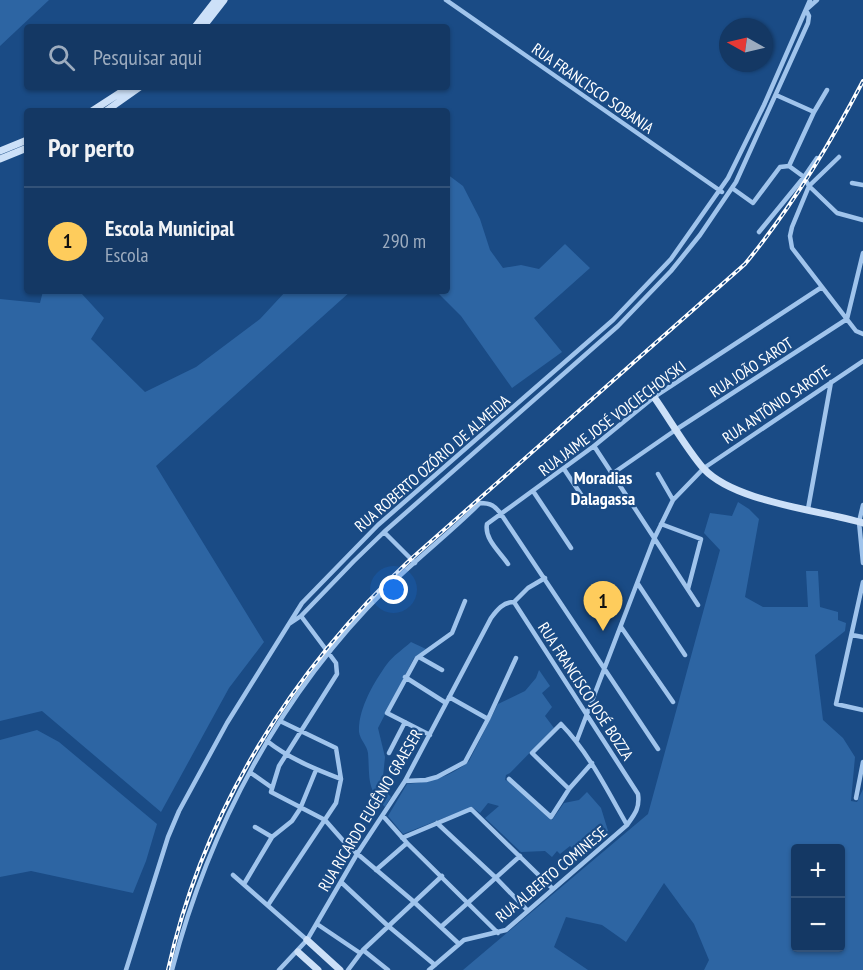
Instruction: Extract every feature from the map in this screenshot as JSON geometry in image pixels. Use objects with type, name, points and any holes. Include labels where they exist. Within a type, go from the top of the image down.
[{"type":"street","points":[[197,24],[216,0]]},
{"type":"street","points":[[205,24],[224,0]]},
{"type":"street","name":"RUA FRANCISCO SOBANIA","points":[[446,0],[727,195]]},
{"type":"street","name":"RUA ROBERTO OZÓRIO DE ALMEIDA","points":[[126,970],[178,811],[223,730],[309,594],[367,535],[625,309],[679,249],[720,191],[754,125],[810,0]]},
{"type":"street","name":"RUA ROBERTO OZÓRIO DE ALMEIDA","points":[[806,10],[818,0]]},
{"type":"street","points":[[288,625],[301,616],[384,532],[618,326],[653,292],[686,254],[732,188],[808,23],[809,16],[806,10]]},
{"type":"street","points":[[782,64],[788,67]]},
{"type":"street","points":[[97,108],[124,90]]},
{"type":"street","points":[[110,108],[136,90]]},
{"type":"street","points":[[789,166],[827,90]]},
{"type":"street","points":[[776,95],[814,112]]},
{"type":"street","points":[[754,125],[761,128]]},
{"type":"street","points":[[0,151],[24,141]]},
{"type":"street","points":[[0,159],[24,149]]},
{"type":"street","points":[[839,157],[809,186],[790,236],[792,248],[856,331],[863,334]]},
{"type":"street","points":[[759,232],[817,158]]},
{"type":"street","points":[[732,188],[753,203],[780,167],[789,166],[804,177],[809,186],[837,213],[863,220]]},
{"type":"street","points":[[852,183],[863,185]]},
{"type":"street","points":[[709,207],[716,211]]},
{"type":"street","points":[[679,249],[686,254]]},
{"type":"street","points":[[847,319],[863,254]]},
{"type":"street","points":[[647,286],[653,292]]},
{"type":"street","name":"RUA JAIME JOSÉ VOJCIECHOVSKI","points":[[508,564],[498,548],[488,539],[486,531],[488,524],[564,469],[654,397],[822,287]]},
{"type":"street","points":[[625,309],[630,314]]},
{"type":"street","name":"RUA JOÃO SAROT","points":[[612,474],[847,319]]},
{"type":"street","points":[[613,320],[618,326]]},
{"type":"street","name":"RUA ANTÔNIO SAROTE","points":[[577,740],[654,539],[673,500],[704,468],[863,361]]},
{"type":"street","points":[[808,509],[831,382]]},
{"type":"street","points":[[529,394],[534,400]]},
{"type":"street","points":[[654,397],[704,468],[718,481],[731,488],[861,522]]},
{"type":"street","points":[[511,409],[516,415]]},
{"type":"street","points":[[594,446],[698,605]]},
{"type":"street","points":[[564,469],[588,506]]},
{"type":"street","points":[[658,474],[673,500]]},
{"type":"street","points":[[533,491],[571,548]]},
{"type":"street","points":[[172,970],[191,906],[216,838],[267,741],[303,686],[328,654],[386,589],[480,503],[488,503],[496,507],[658,749]]},
{"type":"street","points":[[863,505],[861,522],[863,563]]},
{"type":"street","points":[[661,524],[701,539],[688,590]]},
{"type":"street","points":[[384,532],[414,563]]},
{"type":"street","name":"RUA RICARDO EUGÊNIO GRAESER","points":[[279,970],[308,940],[357,854],[405,781],[491,618],[500,607],[508,602],[514,602],[528,588],[545,578]]},
{"type":"street","points":[[863,582],[836,704],[863,710]]},
{"type":"street","points":[[638,584],[685,655]]},
{"type":"street","points":[[430,735],[387,713],[405,677],[419,657],[452,633],[465,601]]},
{"type":"street","name":"RUA FRANCISCO JOSÉ BOZZA","points":[[514,602],[638,794]]},
{"type":"street","points":[[301,616],[336,663],[337,674],[279,766],[271,787],[272,794],[325,820],[357,854],[442,926],[458,943]]},
{"type":"street","points":[[621,627],[673,702]]},
{"type":"street","points":[[852,635],[863,637]]},
{"type":"street","points":[[419,657],[442,670]]},
{"type":"street","points":[[405,781],[426,780],[459,767],[470,756],[516,658]]},
{"type":"street","points":[[405,677],[446,703]]},
{"type":"street","points":[[449,697],[488,719]]},
{"type":"street","points":[[268,905],[336,803],[341,779],[336,748],[280,721]]},
{"type":"street","points":[[389,753],[405,722]]},
{"type":"street","points":[[569,789],[532,753],[561,724],[577,740],[627,825]]},
{"type":"street","points":[[267,741],[316,770],[341,779]]},
{"type":"street","points":[[856,798],[863,762]]},
{"type":"street","points":[[509,779],[514,781],[551,817],[569,789],[591,763]]},
{"type":"street","points":[[244,884],[272,837],[292,820],[300,809],[316,770]]},
{"type":"street","points":[[250,773],[271,787]]},
{"type":"street","name":"RUA ALBERTO COMINESE","points":[[429,970],[458,943],[484,934],[506,930],[627,825],[637,811],[638,794]]},
{"type":"street","points":[[402,838],[471,809],[553,889]]},
{"type":"street","points":[[382,816],[498,933]]},
{"type":"street","points":[[437,824],[528,911]]},
{"type":"street","points":[[255,827],[272,837]]},
{"type":"street","points":[[376,870],[407,843]]},
{"type":"street","points":[[442,926],[519,856]]},
{"type":"street","points":[[233,875],[340,970]]},
{"type":"street","points":[[348,970],[361,952],[387,925],[441,876]]},
{"type":"street","points":[[341,882],[387,925],[435,964]]},
{"type":"street","points":[[317,924],[388,970]]},
{"type":"street","points":[[298,952],[318,970]]},
{"type":"shaded area","points":[[0,0],[49,0],[0,46]]},
{"type":"shaded area","points":[[450,176],[463,186],[480,219],[490,250],[503,268],[521,265],[539,269],[565,244],[590,268],[534,318],[562,352],[512,388],[461,316],[439,294],[450,294]]},
{"type":"shaded area","points":[[42,294],[82,294],[104,318],[91,339],[145,392],[196,367],[260,319],[283,294],[348,294],[156,466],[264,642],[229,688],[161,812],[42,711],[0,721],[0,299],[40,303]]},
{"type":"shaded area","points":[[738,502],[759,519],[745,597],[763,607],[808,607],[806,571],[818,571],[820,607],[838,612],[838,620],[846,623],[845,631],[815,655],[823,720],[843,738],[855,757],[851,801],[857,802],[863,789],[863,970],[704,970],[709,960],[694,924],[664,883],[626,942],[602,925],[566,917],[554,947],[588,970],[463,970],[648,814],[720,550],[704,533],[710,513],[732,516]]},
{"type":"shaded area","points":[[411,642],[426,649],[414,658],[378,728],[385,757],[382,787],[391,797],[385,807],[372,788],[368,753],[359,732],[359,723],[364,705],[377,679],[389,661]]},
{"type":"shaded area","points":[[539,670],[550,686],[542,693],[552,707],[545,716],[554,728],[506,775],[505,780],[513,782],[552,820],[564,803],[579,800],[587,792],[601,808],[609,834],[582,857],[570,846],[560,854],[557,851],[552,857],[545,851],[521,852],[485,818],[499,806],[488,803],[480,813],[472,807],[403,834],[388,816],[407,784],[440,778],[469,761],[498,704],[525,691],[536,678]]},
{"type":"shaded area","points":[[37,730],[59,742],[157,824],[133,893],[31,871],[0,877],[0,740]]},
{"type":"railway","points":[[168,970],[184,911],[204,854],[229,799],[258,746],[291,695],[328,647],[411,559],[745,264],[809,176],[863,81]]},
{"type":"place","name":"Escola Municipal","points":[[603,631]]},
{"type":"district","name":"Moradias Dalagassa","points":[[603,488]]}]
